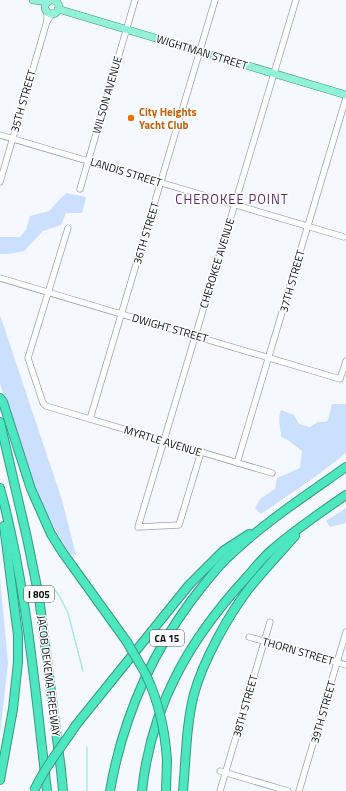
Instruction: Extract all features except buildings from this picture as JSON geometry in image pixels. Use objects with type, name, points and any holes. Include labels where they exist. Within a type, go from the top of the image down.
[{"type":"highway","points":[[0,398],[3,402],[34,496],[51,534],[62,553],[127,642],[147,677],[161,717],[166,741],[166,791]]},
{"type":"highway","name":"JACOB DEKEMA FREEWAY","points":[[0,422],[39,597],[62,770],[63,791]]},
{"type":"highway","name":"CA 15","points":[[110,791],[114,764],[125,727],[139,690],[162,645],[182,613],[226,560],[277,516],[346,467]]},
{"type":"highway","name":"JACOB DEKEMA FREEWAY","points":[[0,488],[18,568],[25,609],[47,791]]},
{"type":"highway","name":"CA 15","points":[[142,791],[154,727],[170,688],[185,658],[227,598],[272,549],[346,495]]},
{"type":"highway","points":[[0,503],[18,635],[18,662],[13,709],[0,780]]},
{"type":"highway","points":[[34,791],[37,783],[76,725],[189,585],[223,551],[277,516]]},
{"type":"highway","points":[[183,791],[188,727],[194,693],[208,657],[225,625],[247,592],[306,523]]},
{"type":"main road","name":"WIGHTMAN STREET","points":[[35,1],[346,95]]},
{"type":"street","name":"WILSON AVENUE","points":[[80,189],[134,0]]},
{"type":"street","name":"36TH STREET","points":[[90,419],[215,0]]},
{"type":"street","name":"CHEROKEE AVENUE","points":[[201,452],[179,525],[138,527],[296,0]]},
{"type":"street","name":"35TH STREET","points":[[0,182],[51,6]]},
{"type":"street","name":"37TH STREET","points":[[237,463],[346,98]]},
{"type":"street","name":"LANDIS STREET","points":[[0,135],[344,237]]},
{"type":"street","points":[[49,292],[68,228]]},
{"type":"street","name":"DWIGHT STREET","points":[[0,278],[340,379],[346,361]]},
{"type":"street","name":"MYRTLE AVENUE","points":[[49,292],[28,358],[43,402],[46,406],[272,473]]},
{"type":"street","name":"38TH STREET","points":[[220,791],[223,772],[270,622]]},
{"type":"street","name":"39TH STREET","points":[[299,791],[346,632]]},
{"type":"street","name":"THORN STREET","points":[[249,637],[346,665]]},
{"type":"street","points":[[223,772],[288,791]]},
{"type":"shaded area","points":[[66,193],[86,197],[82,213],[66,213],[61,225],[43,231],[24,251],[0,254],[0,237],[20,237],[26,230],[30,216],[49,211]]},
{"type":"shaded area","points":[[0,315],[62,500],[76,555],[70,554],[43,508],[0,384]]},
{"type":"shaded area","points":[[332,404],[346,404],[346,453],[315,477],[261,514],[255,508],[260,499],[275,489],[277,478],[300,468],[302,451],[288,440],[281,437],[279,420],[281,410],[294,415],[299,424],[310,427],[318,422],[325,422],[328,420]]},
{"type":"shaded area","points":[[346,508],[346,523],[330,527],[326,521]]},
{"type":"shaded area","points":[[0,578],[8,663],[0,734]]},
{"type":"waterway","points":[[51,585],[60,597],[68,613],[83,671]]},
{"type":"waterway","points":[[87,747],[87,791]]},
{"type":"place","name":"City Heights Yacht Club","points":[[131,118]]},
{"type":"district","name":"CHEROKEE POINT","points":[[232,199]]}]
